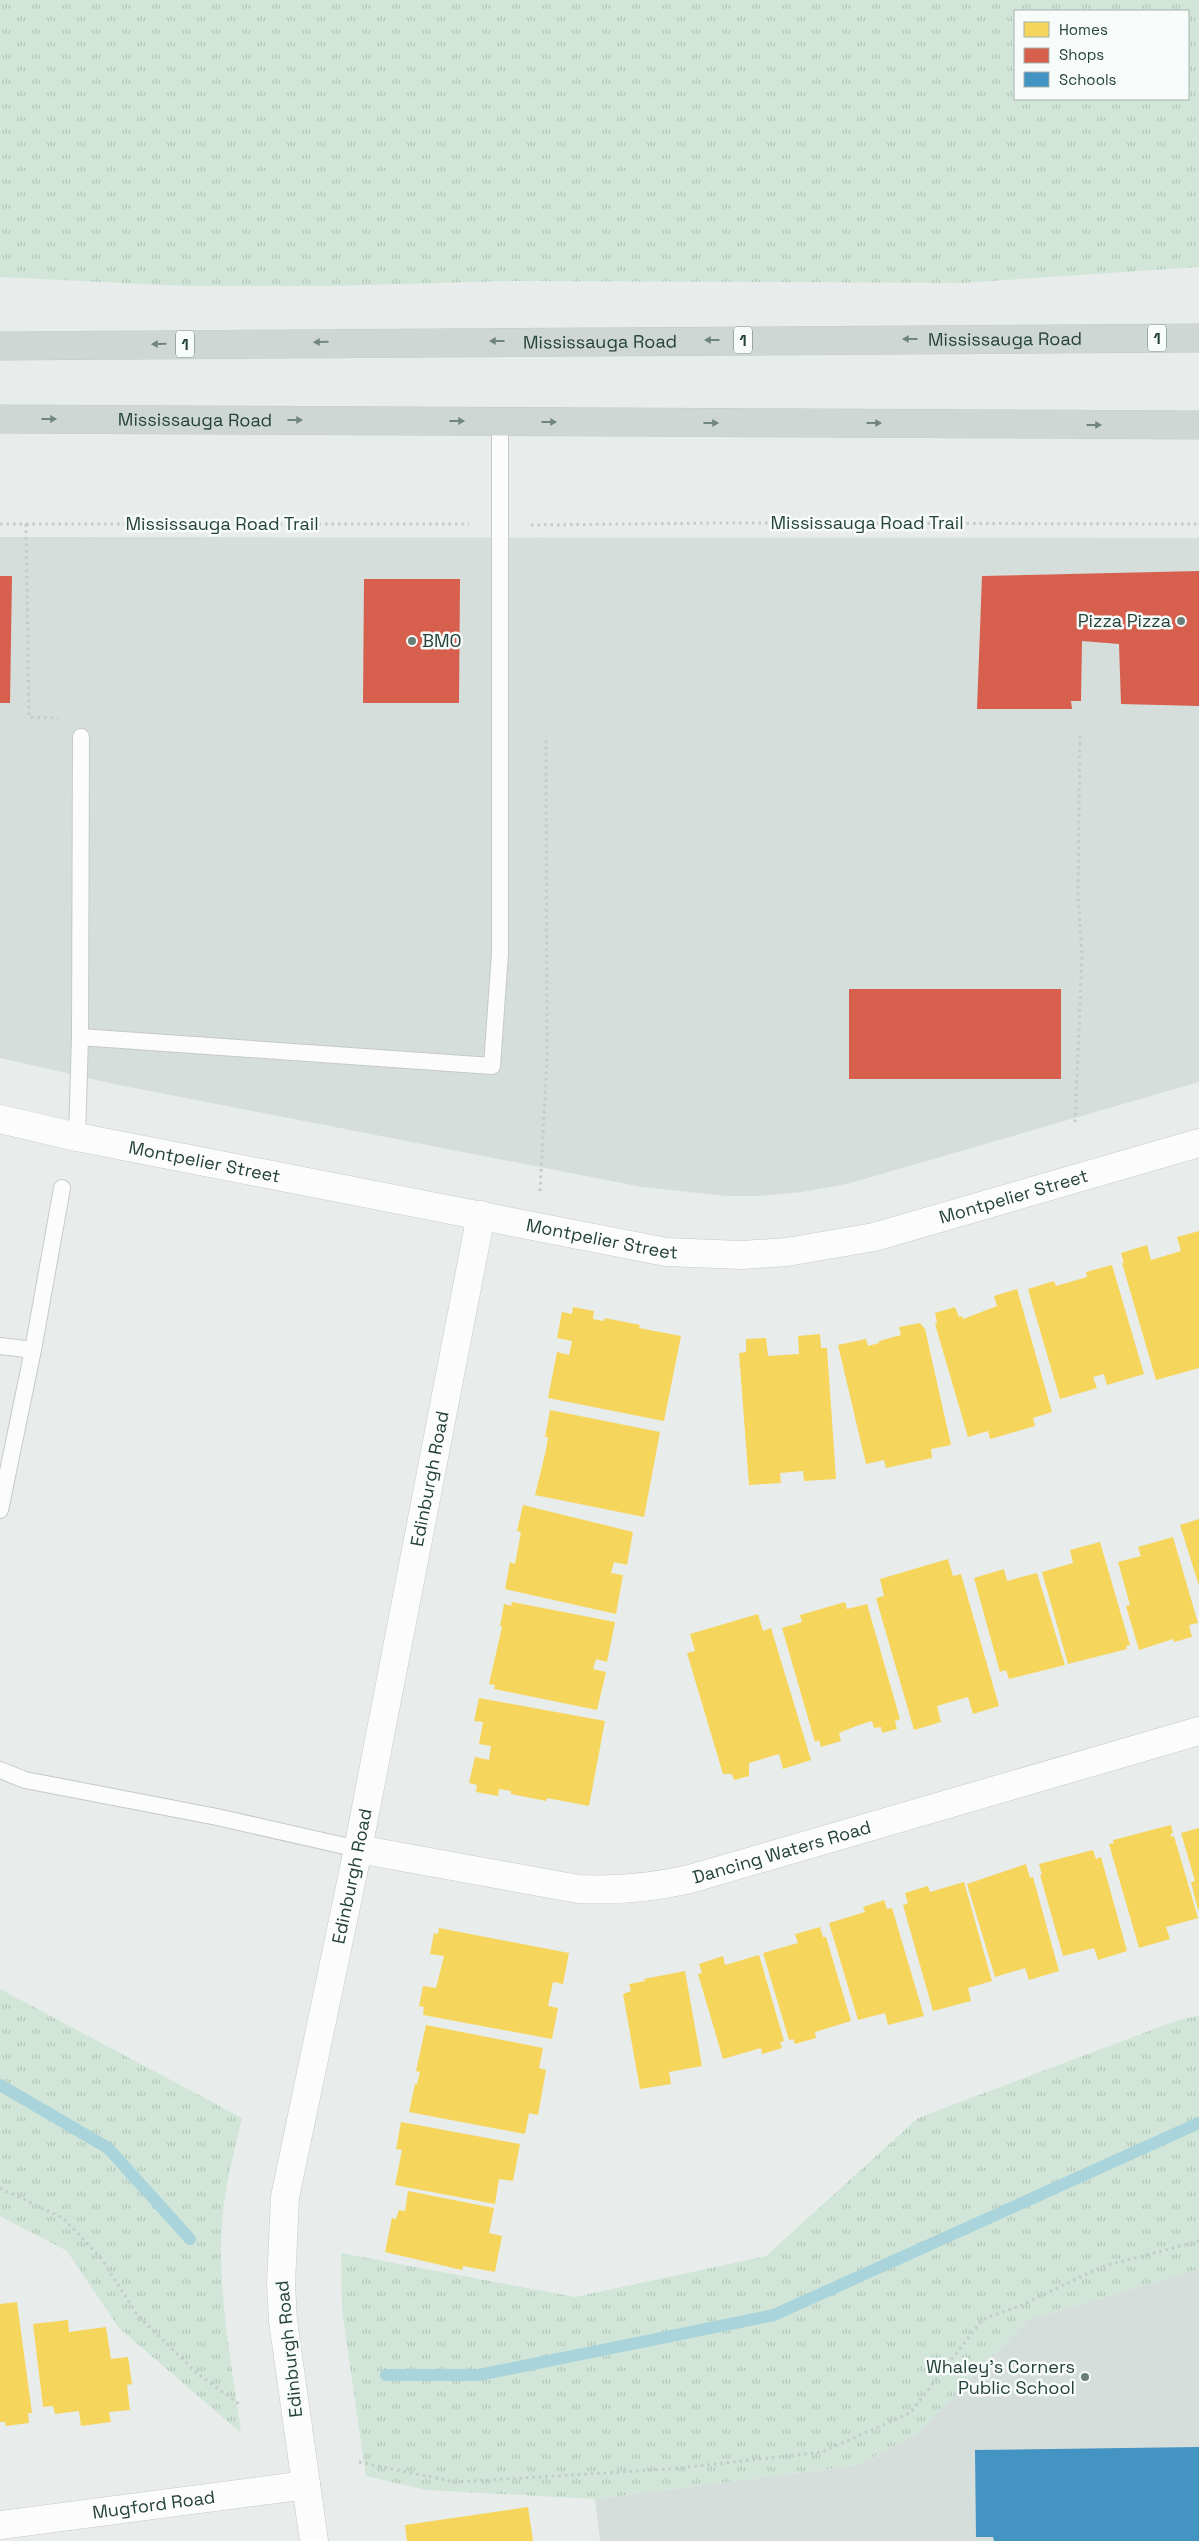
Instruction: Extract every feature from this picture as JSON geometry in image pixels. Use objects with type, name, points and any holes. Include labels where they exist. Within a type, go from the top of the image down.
[{"type":"main road","name":"Mississauga Road","points":[[0,346],[1199,338]]},
{"type":"main road","name":"Mississauga Road","points":[[0,418],[1199,425]]},
{"type":"street","name":"Montpelier Street","points":[[0,1119],[78,1137],[481,1214],[666,1252],[742,1255],[786,1252],[874,1237],[1199,1143]]},
{"type":"street","name":"Edinburgh Road","points":[[314,2541],[283,2321],[280,2284],[285,2197],[358,1849],[481,1214]]},
{"type":"street","name":"Dancing Waters Road","points":[[358,1849],[578,1889],[611,1891],[648,1888],[699,1876],[1199,1731]]},
{"type":"street","name":"Mugford Road","points":[[0,2525],[306,2485]]},
{"type":"lane","points":[[80,1037],[492,1066],[500,953],[500,421]]},
{"type":"lane","points":[[78,1137],[81,738]]},
{"type":"lane","points":[[0,1510],[33,1350],[62,1188]]},
{"type":"lane","points":[[0,1346],[33,1350]]},
{"type":"lane","points":[[0,1770],[25,1780],[217,1817],[358,1849]]},
{"type":"path","name":"Mississauga Road Trail","points":[[534,525],[723,523],[1199,524]]},
{"type":"path","name":"Mississauga Road Trail","points":[[0,524],[445,524]]},
{"type":"path","points":[[1075,1122],[1082,957],[1078,896],[1080,734]]},
{"type":"path","points":[[540,1226],[547,1050],[546,736]]},
{"type":"path","points":[[0,2188],[63,2218],[101,2258],[138,2316],[198,2375],[242,2406]]},
{"type":"path","points":[[359,2462],[455,2482],[671,2469],[822,2452],[910,2413],[983,2319],[1020,2306],[1101,2267],[1199,2241]]},
{"type":"shaded area","points":[[0,537],[1199,538],[1199,1082],[847,1184],[802,1192],[759,1196],[726,1196],[642,1187],[114,1084],[0,1058]]},
{"type":"shaded area","name":"Whaley's Corners Public School","points":[[1199,2269],[1199,2541],[600,2541],[595,2499],[858,2465],[916,2434],[1028,2320]]},
{"type":"green space","points":[[0,0],[1199,0],[1199,267],[962,283],[512,281],[327,286],[185,286],[0,277]]},
{"type":"green space","points":[[0,1989],[242,2118],[225,2196],[221,2256],[228,2345],[241,2433],[119,2328],[67,2251],[0,2216]]},
{"type":"green space","points":[[1199,2016],[1199,2269],[1028,2320],[916,2434],[858,2465],[595,2499],[426,2490],[366,2476],[342,2310],[341,2253],[575,2297],[766,2256],[918,2118],[1178,2020]]},
{"type":"building: Homes","points":[[1199,1231],[1199,1368],[1156,1380],[1122,1263],[1124,1263],[1121,1253],[1147,1245],[1151,1260],[1181,1251],[1177,1237]]},
{"type":"building: Homes","points":[[1112,1265],[1144,1374],[1107,1385],[1104,1374],[1093,1377],[1097,1388],[1060,1399],[1028,1289],[1054,1281],[1056,1286],[1087,1277],[1086,1272]]},
{"type":"building: Homes","points":[[1017,1289],[1052,1412],[1033,1418],[1035,1426],[990,1439],[988,1431],[968,1437],[935,1324],[937,1323],[935,1313],[955,1307],[959,1317],[962,1316],[963,1319],[997,1306],[994,1296]]},
{"type":"building: Homes","points":[[573,1307],[594,1311],[593,1319],[604,1321],[605,1318],[640,1325],[639,1328],[681,1336],[664,1421],[548,1398],[557,1352],[569,1355],[572,1341],[557,1338],[562,1312],[572,1314]]},
{"type":"building: Homes","points":[[920,1323],[925,1329],[951,1445],[931,1449],[932,1458],[886,1468],[884,1460],[866,1464],[838,1345],[866,1339],[868,1346],[901,1335],[899,1327]]},
{"type":"building: Homes","points":[[820,1334],[821,1348],[827,1348],[836,1479],[804,1481],[803,1471],[780,1473],[781,1483],[749,1485],[739,1353],[746,1352],[746,1339],[766,1338],[768,1356],[799,1354],[798,1336]]},
{"type":"building: Homes","points":[[550,1410],[660,1432],[644,1517],[535,1495],[546,1450],[548,1437],[545,1437]]},
{"type":"building: Homes","points":[[523,1505],[633,1532],[627,1565],[614,1562],[611,1573],[623,1575],[616,1614],[505,1589],[510,1562],[515,1564],[521,1532],[517,1531]]},
{"type":"building: Homes","points":[[1199,1519],[1199,1586],[1180,1525]]},
{"type":"building: Homes","points":[[1173,1537],[1198,1623],[1189,1625],[1192,1637],[1174,1642],[1173,1639],[1139,1650],[1126,1606],[1130,1605],[1118,1562],[1141,1556],[1138,1547]]},
{"type":"building: Homes","points":[[1100,1542],[1130,1645],[1126,1646],[1127,1649],[1068,1664],[1042,1572],[1073,1563],[1070,1550]]},
{"type":"building: Homes","points":[[948,1559],[953,1576],[961,1574],[999,1706],[973,1714],[968,1697],[937,1706],[941,1722],[914,1730],[876,1598],[884,1596],[880,1579]]},
{"type":"building: Homes","points":[[1004,1569],[1007,1581],[1037,1573],[1065,1665],[1009,1679],[1006,1670],[1000,1672],[974,1578]]},
{"type":"building: Homes","points":[[512,1602],[615,1622],[607,1662],[596,1659],[593,1669],[606,1672],[597,1710],[494,1689],[495,1685],[489,1684],[502,1627],[500,1626],[504,1604],[511,1606]]},
{"type":"building: Homes","points":[[845,1602],[847,1609],[867,1604],[900,1719],[895,1721],[897,1729],[882,1733],[881,1727],[874,1728],[872,1721],[841,1732],[839,1734],[841,1741],[821,1747],[819,1740],[815,1742],[782,1628],[802,1622],[800,1615]]},
{"type":"building: Homes","points":[[758,1614],[763,1631],[771,1628],[811,1760],[783,1769],[779,1754],[749,1763],[749,1776],[734,1780],[732,1774],[723,1774],[687,1653],[695,1651],[690,1634]]},
{"type":"building: Homes","points":[[479,1698],[605,1721],[589,1806],[547,1798],[546,1801],[511,1794],[511,1791],[499,1789],[498,1796],[476,1792],[477,1785],[469,1783],[475,1757],[489,1760],[491,1746],[479,1744],[483,1722],[474,1721]]},
{"type":"building: Homes","points":[[1171,1825],[1173,1833],[1170,1834],[1172,1837],[1174,1836],[1198,1918],[1166,1927],[1170,1939],[1139,1948],[1109,1844],[1114,1843],[1113,1840]]},
{"type":"building: Homes","points":[[1199,1828],[1198,1910],[1191,1882],[1195,1881],[1181,1833]]},
{"type":"building: Homes","points":[[1093,1850],[1096,1859],[1101,1857],[1127,1951],[1098,1960],[1094,1948],[1063,1956],[1040,1875],[1042,1875],[1039,1864]]},
{"type":"building: Homes","points":[[1026,1864],[1030,1878],[1033,1877],[1059,1971],[1029,1980],[1025,1968],[995,1977],[967,1884]]},
{"type":"building: Homes","points":[[964,1882],[992,1981],[968,1988],[971,2001],[933,2011],[903,1905],[908,1903],[905,1893],[928,1886],[930,1892]]},
{"type":"building: Homes","points":[[884,1900],[887,1909],[892,1908],[924,2016],[888,2025],[885,2013],[858,2020],[829,1923],[865,1912],[863,1907]]},
{"type":"building: Homes","points":[[820,1927],[823,1937],[826,1937],[851,2021],[815,2032],[816,2038],[795,2044],[793,2039],[789,2040],[763,1953],[798,1943],[795,1934]]},
{"type":"building: Homes","points":[[439,1928],[569,1953],[563,1984],[553,1982],[548,2006],[558,2008],[552,2039],[423,2015],[424,2007],[419,2006],[423,1986],[436,1988],[444,1956],[430,1954],[434,1933],[438,1934]]},
{"type":"building: Homes","points":[[759,1955],[784,2041],[780,2042],[782,2048],[762,2054],[761,2048],[723,2059],[698,1974],[702,1973],[699,1964],[723,1956],[725,1965]]},
{"type":"building: Homes","points":[[685,1971],[702,2066],[669,2072],[671,2084],[640,2089],[623,1994],[631,1991],[629,1984]]},
{"type":"building: Homes","points":[[426,2025],[543,2048],[539,2068],[546,2070],[538,2115],[529,2113],[525,2134],[409,2112],[415,2084],[417,2084],[420,2072],[416,2071]]},
{"type":"building: Homes","points":[[401,2122],[520,2144],[513,2181],[499,2179],[495,2204],[395,2185],[402,2150],[396,2149]]},
{"type":"building: Homes","points":[[408,2191],[494,2208],[489,2233],[502,2236],[495,2272],[463,2266],[462,2270],[385,2252],[392,2218],[396,2219],[399,2210],[405,2211]]},
{"type":"building: Homes","points":[[17,2302],[32,2413],[28,2413],[29,2423],[6,2426],[5,2422],[0,2422],[0,2304]]},
{"type":"building: Homes","points":[[68,2320],[69,2332],[106,2327],[111,2359],[128,2357],[132,2384],[127,2385],[130,2410],[109,2412],[111,2422],[81,2426],[79,2411],[55,2414],[53,2406],[43,2407],[33,2324]]},
{"type":"building: Homes","points":[[528,2507],[533,2541],[407,2541],[405,2525]]},
{"type":"building: Shops","points":[[1199,571],[1199,706],[1121,704],[1119,644],[1082,641],[1081,701],[1071,701],[1072,709],[977,709],[982,576]]},
{"type":"building: Shops","points":[[0,576],[12,576],[10,703],[0,703]]},
{"type":"building: Shops","name":"BMO","points":[[364,579],[460,579],[459,703],[363,703]]},
{"type":"building: Shops","points":[[849,989],[1061,989],[1061,1079],[849,1079]]},
{"type":"building: Schools","points":[[1199,2447],[1199,2541],[994,2541],[993,2537],[976,2537],[975,2450]]},
{"type":"waterway","points":[[0,2085],[108,2148],[190,2239]]},
{"type":"waterway","points":[[386,2375],[479,2375],[774,2315],[1199,2123]]},
{"type":"place","name":"Pizza Pizza","points":[[1181,621]]},
{"type":"place","name":"BMO","points":[[412,641]]},
{"type":"place","name":"Whaley's Corners Public School","points":[[1085,2377]]}]
